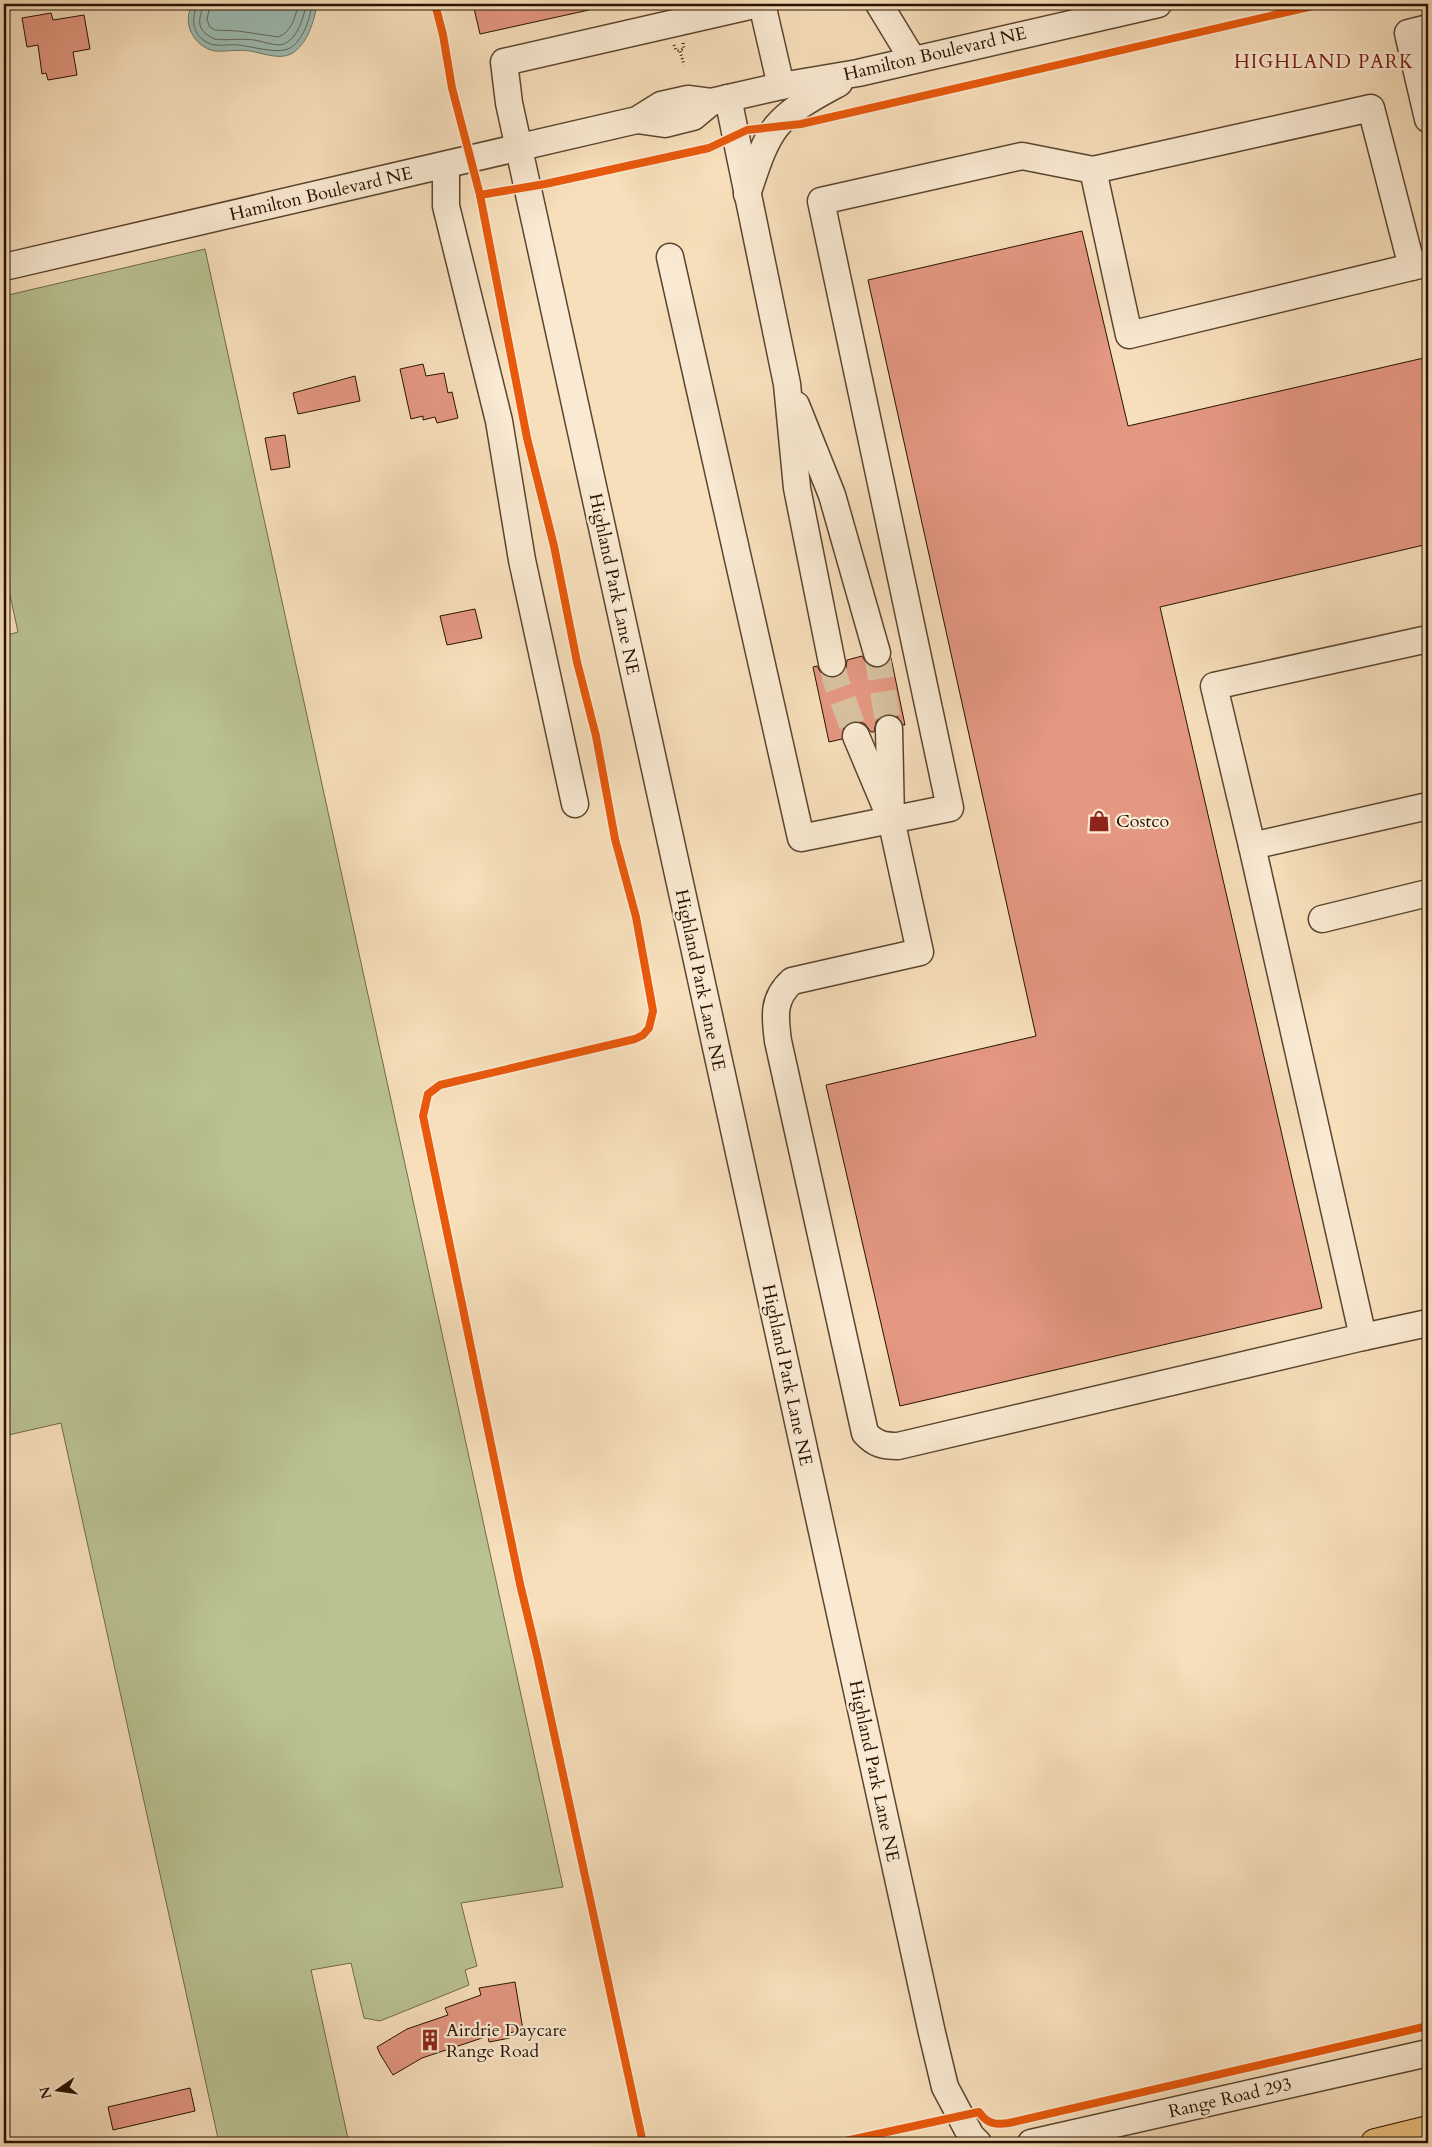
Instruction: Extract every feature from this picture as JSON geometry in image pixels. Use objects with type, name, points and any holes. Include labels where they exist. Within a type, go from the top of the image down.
[{"type":"highway","points":[[1375,2143],[1428,2130]]},
{"type":"street","name":"Highland Park Lane NE","points":[[781,86],[760,4],[504,62],[509,103],[932,2033],[945,2087],[971,2136],[978,2143]]},
{"type":"street","points":[[878,4],[913,60]]},
{"type":"street","name":"Hamilton Boulevard NE","points":[[4,267],[637,120],[665,124],[674,122],[693,117],[719,100],[781,86],[858,73],[1158,4]]},
{"type":"street","points":[[1428,28],[1408,33],[1428,119]]},
{"type":"street","points":[[748,194],[760,158],[776,126],[808,99],[858,73]]},
{"type":"street","points":[[719,100],[748,194],[787,384],[797,488],[832,663]]},
{"type":"street","points":[[670,257],[801,838],[950,808],[821,201],[1022,156],[1093,170],[1371,108],[1420,265],[1129,335],[1093,170]]},
{"type":"street","points":[[446,165],[446,206],[499,421],[522,560],[575,804]]},
{"type":"street","points":[[787,384],[832,495],[877,653]]},
{"type":"street","points":[[1363,1337],[1214,686],[1428,639]]},
{"type":"street","points":[[889,728],[891,819]]},
{"type":"street","points":[[856,736],[891,819],[920,952],[792,981],[783,989],[777,1003],[775,1021],[865,1433],[874,1443],[898,1446],[1428,1323]]},
{"type":"street","points":[[1252,846],[1428,806]]},
{"type":"street","points":[[1322,919],[1428,893]]},
{"type":"street","name":"Range Road 293","points":[[1031,2143],[1428,2053]]},
{"type":"path","points":[[680,51],[684,65]]},
{"type":"green space","points":[[205,249],[563,1887],[461,1903],[477,1966],[465,1970],[469,1985],[380,2021],[364,2018],[351,1963],[311,1970],[349,2143],[219,2143],[61,1423],[4,1436],[4,636],[18,632],[4,567],[4,296]]},
{"type":"water","points":[[193,4],[317,4],[312,25],[306,38],[297,50],[286,56],[270,56],[245,50],[215,51],[207,49],[195,39],[191,32],[188,18]]},
{"type":"building","points":[[473,4],[588,4],[589,10],[480,34]]},
{"type":"building","points":[[51,13],[53,20],[84,15],[90,49],[73,52],[77,75],[48,80],[46,73],[42,74],[38,45],[27,47],[22,18]]},
{"type":"building","name":"Costco","points":[[1082,231],[1128,426],[1428,357],[1428,544],[1160,607],[1322,1308],[900,1406],[826,1085],[1036,1036],[868,280]]},
{"type":"building","points":[[423,364],[426,376],[444,373],[448,393],[452,392],[458,418],[437,423],[435,417],[423,420],[423,416],[411,419],[400,369]]},
{"type":"building","points":[[355,376],[360,401],[298,414],[293,393]]},
{"type":"building","points":[[285,435],[290,467],[271,470],[265,438]]},
{"type":"building","points":[[475,609],[482,638],[447,645],[440,616]]},
{"type":"building","points":[[862,656],[867,664],[874,668],[882,667],[891,658],[905,725],[897,716],[889,714],[881,716],[876,722],[874,732],[871,732],[865,724],[858,721],[851,722],[844,727],[842,739],[829,742],[813,667],[817,666],[821,673],[827,677],[835,678],[842,675],[846,668],[847,660]]},
{"type":"building","points":[[515,1982],[523,2030],[509,2033],[510,2038],[489,2042],[488,2036],[422,2058],[393,2075],[377,2047],[407,2029],[448,2015],[445,2008],[481,1995],[479,1988]]},
{"type":"building","points":[[190,2088],[195,2111],[113,2130],[108,2107]]},
{"type":"tunnel","points":[[877,653],[889,729]]},
{"type":"tunnel","points":[[832,663],[835,678],[856,736]]},
{"type":"cycle path","points":[[435,4],[443,35],[452,88],[480,195],[527,438],[554,546],[577,662],[596,736],[615,839],[636,917],[653,1011],[649,1028],[643,1035],[635,1039],[440,1085],[428,1094],[423,1116],[520,1584],[643,2143]]},
{"type":"cycle path","points":[[480,195],[545,184],[709,148],[747,130],[801,124],[1322,4]]},
{"type":"cycle path","points":[[836,2143],[979,2112],[992,2123],[1009,2123],[1428,2026]]},
{"type":"place","name":"Costco","points":[[1099,821]]},
{"type":"place","name":"Airdrie Daycare Range Road","points":[[430,2040]]},
{"type":"district","name":"HIGHLAND PARK","points":[[1324,62]]}]
